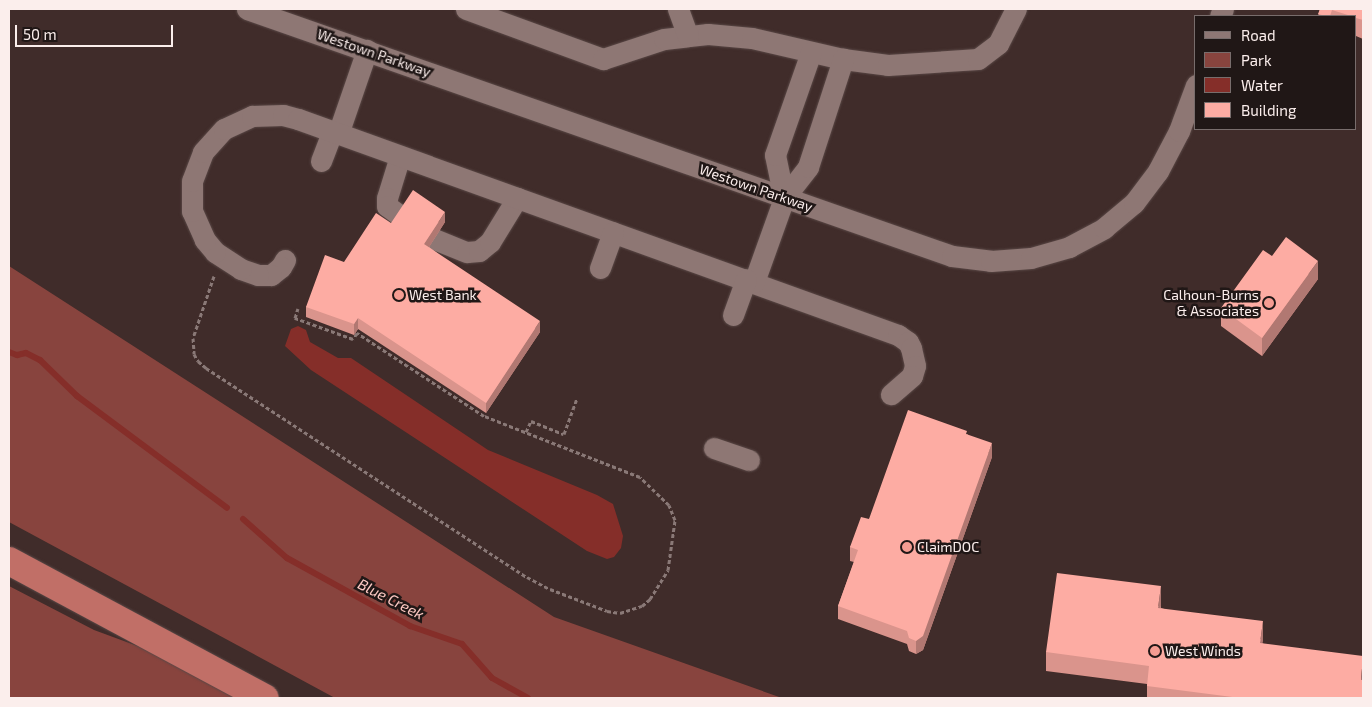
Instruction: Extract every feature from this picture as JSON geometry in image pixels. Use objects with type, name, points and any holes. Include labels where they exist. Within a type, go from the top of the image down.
[{"type":"highway","points":[[9,561],[265,698]]},
{"type":"street","name":"Westown Parkway","points":[[247,9],[952,256],[991,261],[1031,258],[1069,247],[1104,228],[1134,203],[1158,171],[1180,131],[1194,91]]},
{"type":"street","points":[[466,9],[603,59],[664,39],[708,34],[752,38],[843,59],[888,65],[978,59],[998,44],[1016,9]]},
{"type":"street","points":[[678,9],[688,36]]},
{"type":"street","points":[[321,161],[335,133],[367,50]]},
{"type":"street","points":[[784,198],[775,155],[812,52]]},
{"type":"street","points":[[733,316],[750,281],[784,198],[808,167],[843,59]]},
{"type":"street","points":[[285,260],[281,267],[270,275],[258,275],[221,257],[205,240],[197,226],[191,196],[196,166],[212,140],[237,121],[267,114],[298,119],[898,335],[908,342],[915,355],[912,376],[891,394]]},
{"type":"street","points":[[400,156],[387,198],[387,206],[402,217]]},
{"type":"street","points":[[434,238],[466,252],[479,251],[490,242],[517,198]]},
{"type":"street","points":[[600,268],[613,232]]},
{"type":"street","points":[[714,448],[749,460]]},
{"type":"path","points":[[221,257],[193,338],[194,354],[198,361],[535,581],[582,602],[607,611],[620,613],[642,606],[658,587],[668,570],[675,520],[669,505],[633,473],[484,416],[357,333],[353,339],[295,318],[298,308]]},
{"type":"path","points":[[526,432],[531,421],[564,434],[577,398]]},
{"type":"green space","points":[[9,266],[554,617],[782,698],[335,698],[9,522]]},
{"type":"green space","points":[[9,586],[94,630],[151,651],[240,698],[9,698]]},
{"type":"water","points":[[298,326],[306,330],[310,342],[338,358],[351,358],[488,450],[597,495],[613,504],[623,536],[621,548],[614,557],[607,559],[587,551],[311,370],[285,346],[291,329]]},
{"type":"building","points":[[1320,9],[1363,9],[1363,20],[1357,18],[1357,15],[1348,15],[1332,10],[1330,15],[1318,14]]},
{"type":"building","name":"West Bank","points":[[413,190],[445,212],[424,244],[540,321],[486,403],[358,318],[354,324],[306,307],[325,255],[344,262],[376,213],[391,223]]},
{"type":"building","name":"Calhoun-Burns & Associates","points":[[1286,237],[1318,261],[1262,338],[1221,308],[1263,250],[1272,256]]},
{"type":"building","name":"ClaimDOC","points":[[908,410],[967,431],[966,434],[992,443],[923,636],[916,641],[909,638],[907,631],[838,606],[858,550],[850,547],[861,517],[869,519]]},
{"type":"building","name":"West Winds","points":[[1057,573],[1161,586],[1158,608],[1263,621],[1260,643],[1363,656],[1361,680],[1363,680],[1363,698],[1240,698],[1147,686],[1149,666],[1046,652]]},
{"type":"waterway","name":"Blue Creek","points":[[9,352],[17,355],[26,353],[40,360],[77,396],[227,508]]},
{"type":"waterway","name":"Blue Creek","points":[[243,519],[287,558],[410,626],[462,644],[492,678],[528,698]]},
{"type":"place","name":"West Bank","points":[[399,295]]},
{"type":"place","name":"Calhoun-Burns & Associates","points":[[1269,303]]},
{"type":"place","name":"ClaimDOC","points":[[907,547]]},
{"type":"place","name":"West Winds","points":[[1155,651]]}]
